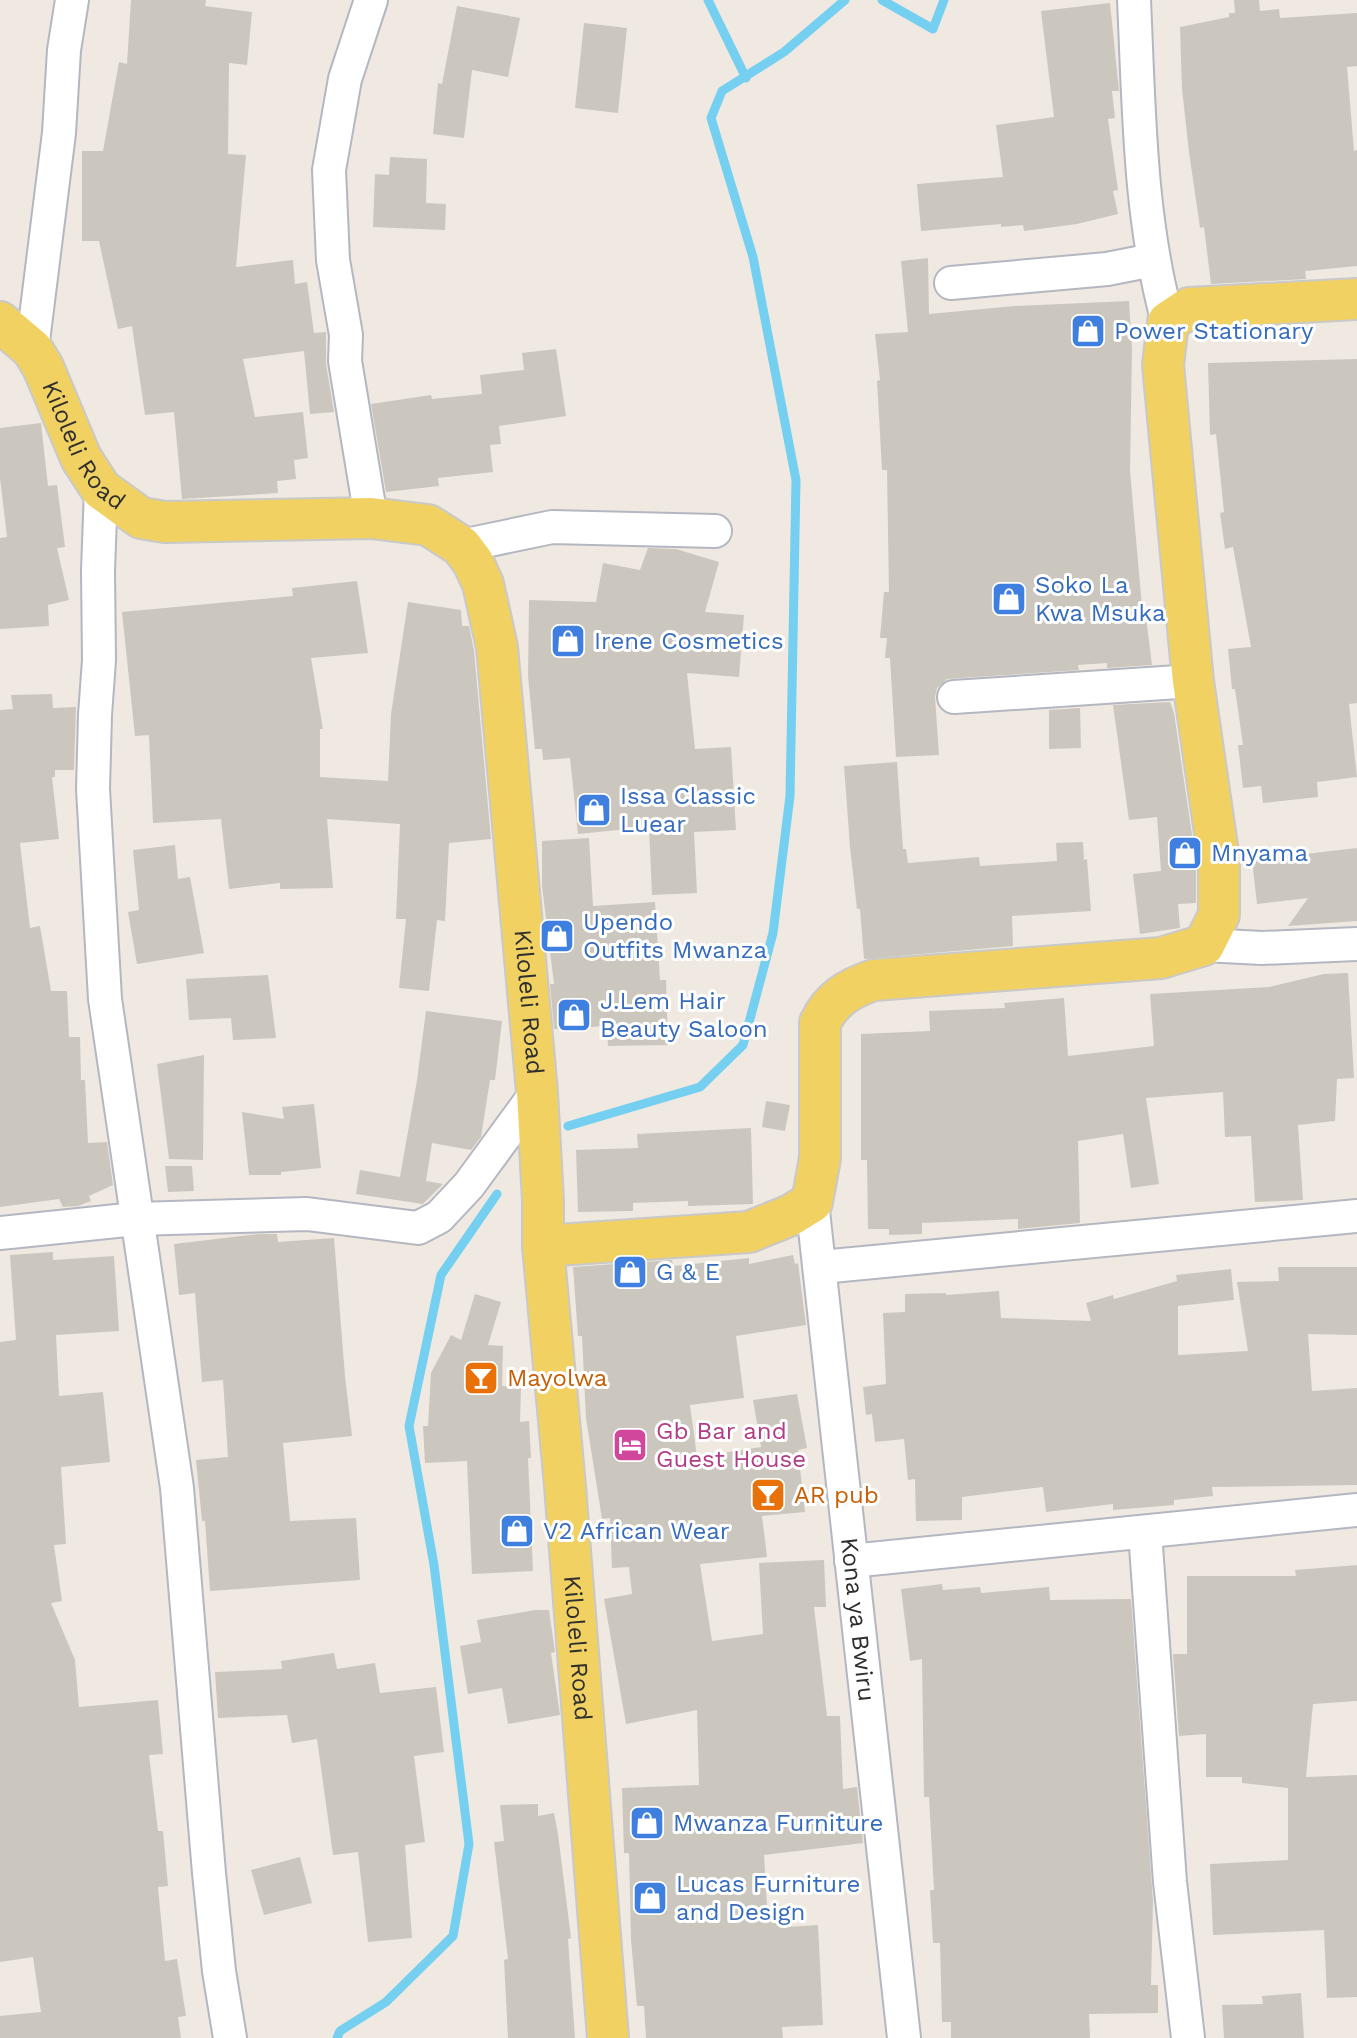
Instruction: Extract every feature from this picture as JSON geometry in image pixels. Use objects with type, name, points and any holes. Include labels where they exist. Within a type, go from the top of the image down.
[{"type":"main road","points":[[543,1246],[749,1232],[791,1215],[812,1202],[820,1158],[820,1023],[828,1007],[857,986],[874,980],[1161,958],[1204,945],[1219,915],[1219,860],[1193,681],[1163,365],[1168,322],[1189,308],[1357,299]]},
{"type":"main road","name":"Kiloleli Road","points":[[0,322],[32,349],[43,367],[81,458],[101,489],[141,518],[165,522],[371,518],[428,525],[461,546],[483,584],[497,647],[537,1092],[543,1246],[608,2038]]},
{"type":"street","points":[[32,349],[72,0]]},
{"type":"street","points":[[371,0],[345,79],[329,170],[333,260],[346,335],[345,361],[371,518]]},
{"type":"street","points":[[1134,0],[1141,155],[1153,260],[1168,322]]},
{"type":"street","points":[[951,283],[1107,269],[1153,260]]},
{"type":"street","points":[[101,489],[99,660],[93,789],[105,999],[177,1488],[209,1873],[219,1971],[230,2038]]},
{"type":"street","points":[[461,546],[552,527],[715,531]]},
{"type":"street","points":[[954,697],[1193,681]]},
{"type":"street","points":[[1204,945],[1262,948],[1357,944]]},
{"type":"street","points":[[0,1233],[136,1219],[307,1214],[418,1228],[439,1217],[469,1185],[537,1092]]},
{"type":"street","name":"Kona ya Bwiru","points":[[812,1202],[904,2038]]},
{"type":"street","points":[[821,1267],[1357,1216]]},
{"type":"street","points":[[851,1561],[1357,1510]]},
{"type":"street","points":[[1145,1532],[1170,1882],[1188,2038]]},
{"type":"building","points":[[131,0],[206,0],[205,6],[252,12],[247,65],[229,63],[228,154],[246,155],[236,267],[293,260],[295,284],[307,282],[314,333],[326,332],[326,364],[334,412],[310,414],[304,351],[243,359],[255,417],[303,412],[308,458],[294,460],[296,479],[277,481],[278,493],[182,499],[174,412],[145,415],[132,326],[118,329],[99,241],[82,241],[82,151],[103,151],[119,62],[127,64]]},
{"type":"building","points":[[1234,0],[1259,0],[1260,11],[1279,9],[1280,18],[1357,13],[1357,66],[1347,67],[1354,151],[1357,150],[1357,266],[1305,271],[1306,279],[1211,284],[1204,227],[1200,228],[1189,152],[1182,89],[1180,27],[1229,17],[1229,13],[1235,13]]},
{"type":"building","points":[[1110,3],[1119,91],[1112,91],[1115,118],[1108,119],[1118,190],[1113,191],[1118,214],[1077,224],[1024,231],[1023,225],[1001,227],[1001,224],[921,231],[917,184],[1003,177],[996,125],[1054,117],[1041,11]]},
{"type":"building","points":[[457,6],[520,18],[508,77],[472,70],[464,138],[433,134],[438,83],[442,84]]},
{"type":"building","points":[[584,23],[627,28],[618,113],[575,108]]},
{"type":"building","points":[[390,157],[427,159],[426,203],[446,204],[445,230],[373,227],[375,174],[389,175]]},
{"type":"building","points":[[928,258],[929,314],[1015,306],[1129,301],[1132,349],[1130,471],[1143,618],[1146,617],[1152,665],[1107,668],[1107,663],[1078,665],[1079,670],[947,679],[937,688],[935,697],[939,755],[896,757],[890,658],[885,658],[887,638],[880,638],[884,592],[889,592],[887,470],[882,470],[877,381],[880,380],[875,334],[908,332],[901,261]]},
{"type":"building","points":[[556,349],[566,416],[499,426],[501,444],[490,445],[493,472],[438,478],[439,486],[386,492],[371,404],[431,395],[432,399],[482,394],[480,375],[524,370],[522,353]]},
{"type":"building","points":[[1357,359],[1357,703],[1349,704],[1357,777],[1317,782],[1318,797],[1263,803],[1261,786],[1243,788],[1238,745],[1243,745],[1228,649],[1251,647],[1233,547],[1225,549],[1216,434],[1210,435],[1208,363]]},
{"type":"building","points":[[41,423],[48,486],[57,485],[65,547],[57,548],[69,600],[48,605],[49,626],[0,629],[0,538],[7,537],[0,478],[0,428]]},
{"type":"building","points":[[648,548],[676,549],[719,562],[705,612],[744,615],[739,677],[687,673],[695,749],[731,747],[736,830],[694,832],[697,893],[652,895],[649,827],[578,834],[570,758],[543,760],[542,749],[535,749],[528,676],[529,600],[596,602],[603,563],[640,570]]},
{"type":"building","points":[[357,581],[368,653],[311,658],[323,729],[320,729],[320,777],[388,781],[391,714],[408,602],[461,610],[462,626],[469,626],[474,651],[491,839],[449,843],[445,921],[437,920],[429,991],[399,988],[406,919],[396,919],[400,824],[327,819],[333,888],[280,889],[280,883],[229,889],[221,819],[153,823],[149,735],[135,736],[122,612],[293,596],[292,588]]},
{"type":"building","points":[[52,694],[53,708],[76,707],[74,770],[55,770],[55,777],[52,777],[59,839],[20,843],[30,928],[40,926],[51,991],[67,991],[69,1037],[80,1037],[88,1143],[107,1142],[113,1185],[89,1196],[91,1201],[78,1206],[63,1207],[59,1199],[0,1207],[0,710],[13,709],[11,695]]},
{"type":"building","points":[[1170,702],[1196,862],[1196,903],[1178,904],[1180,928],[1140,934],[1133,874],[1161,871],[1157,817],[1129,820],[1113,705]]},
{"type":"building","points":[[1080,708],[1081,748],[1049,749],[1049,710]]},
{"type":"building","points":[[897,762],[903,849],[906,849],[908,863],[979,857],[980,866],[1057,861],[1056,843],[1083,842],[1091,911],[1012,916],[1013,946],[864,959],[844,766]]},
{"type":"building","points":[[589,838],[593,906],[655,902],[660,980],[666,980],[668,1045],[608,1046],[607,1026],[554,1029],[550,984],[554,984],[542,886],[542,841]]},
{"type":"building","points":[[175,845],[178,879],[190,877],[204,953],[137,964],[128,912],[139,910],[133,850]]},
{"type":"building","points":[[1357,848],[1357,921],[1288,926],[1308,898],[1257,904],[1252,860]]},
{"type":"building","points":[[1348,973],[1354,1078],[1337,1079],[1335,1121],[1298,1125],[1303,1200],[1255,1202],[1251,1136],[1225,1137],[1223,1092],[1146,1098],[1159,1184],[1131,1188],[1123,1134],[1078,1141],[1080,1223],[1018,1229],[1018,1219],[922,1223],[922,1234],[889,1235],[889,1229],[868,1229],[867,1160],[861,1160],[861,1034],[930,1031],[929,1011],[1005,1008],[1004,1003],[1064,998],[1068,1056],[1154,1046],[1150,994],[1269,987],[1324,974]]},
{"type":"building","points":[[268,975],[276,1038],[233,1040],[231,1018],[189,1020],[186,979]]},
{"type":"building","points":[[426,1011],[502,1021],[495,1080],[490,1080],[481,1137],[471,1150],[432,1143],[426,1181],[443,1184],[423,1204],[356,1194],[360,1170],[400,1177]]},
{"type":"building","points":[[204,1055],[203,1160],[169,1159],[157,1064]]},
{"type":"building","points":[[766,1101],[790,1105],[785,1131],[762,1127]]},
{"type":"building","points":[[314,1104],[321,1168],[281,1172],[281,1175],[249,1175],[242,1112],[284,1119],[282,1107]]},
{"type":"building","points":[[751,1128],[753,1204],[688,1206],[688,1201],[633,1203],[633,1211],[578,1212],[576,1150],[638,1148],[637,1134]]},
{"type":"building","points":[[165,1166],[192,1166],[194,1191],[168,1192]]},
{"type":"building","points":[[277,1234],[278,1242],[334,1238],[352,1436],[283,1443],[290,1521],[356,1518],[360,1580],[210,1591],[205,1521],[202,1521],[196,1460],[228,1457],[223,1380],[202,1382],[195,1293],[179,1295],[174,1244]]},
{"type":"building","points":[[53,1252],[53,1260],[114,1256],[119,1331],[56,1335],[59,1396],[103,1392],[110,1462],[61,1467],[66,1544],[54,1545],[62,1601],[51,1603],[75,1660],[79,1707],[158,1700],[163,1754],[149,1755],[158,1831],[163,1831],[168,1886],[158,1887],[165,1961],[177,1959],[186,2016],[178,2017],[181,2038],[0,2038],[0,2016],[41,2012],[33,1957],[0,1962],[0,1342],[16,1340],[10,1255]]},
{"type":"building","points":[[793,1255],[795,1264],[798,1263],[806,1325],[736,1336],[744,1398],[690,1405],[697,1457],[761,1447],[753,1400],[797,1394],[807,1448],[798,1450],[805,1512],[762,1516],[767,1557],[700,1564],[712,1641],[763,1634],[759,1563],[824,1560],[826,1607],[814,1607],[827,1716],[840,1716],[843,1789],[857,1787],[863,1843],[764,1855],[767,1906],[786,1905],[787,1927],[818,1925],[823,2025],[782,2027],[783,2038],[646,2038],[644,2006],[637,2006],[631,1940],[629,1853],[624,1853],[622,1788],[699,1785],[697,1710],[626,1724],[604,1599],[632,1594],[629,1567],[612,1568],[610,1518],[602,1519],[586,1418],[582,1336],[578,1336],[573,1267],[672,1260],[673,1266],[749,1258],[749,1264]]},
{"type":"building","points":[[1278,1267],[1357,1267],[1357,1335],[1308,1334],[1312,1391],[1357,1388],[1357,1485],[1212,1487],[1213,1496],[1174,1500],[1174,1505],[1113,1510],[1113,1504],[1046,1512],[1043,1487],[962,1497],[962,1520],[916,1521],[915,1479],[908,1480],[904,1439],[875,1442],[872,1414],[866,1415],[863,1387],[886,1384],[883,1313],[905,1312],[905,1294],[999,1291],[1001,1318],[1091,1321],[1086,1303],[1113,1295],[1114,1299],[1177,1281],[1176,1275],[1231,1269],[1234,1300],[1178,1306],[1178,1355],[1248,1351],[1237,1282],[1279,1281]]},
{"type":"building","points":[[475,1294],[501,1302],[488,1345],[503,1346],[502,1386],[521,1387],[520,1422],[529,1421],[533,1571],[472,1574],[467,1461],[425,1463],[423,1426],[428,1426],[431,1373],[451,1335],[461,1340]]},
{"type":"building","points":[[1357,1565],[1357,1701],[1313,1704],[1306,1777],[1357,1775],[1357,1997],[1327,1998],[1324,1930],[1213,1935],[1210,1864],[1288,1860],[1288,1788],[1242,1783],[1242,1777],[1206,1777],[1206,1734],[1179,1736],[1173,1654],[1187,1654],[1187,1576],[1296,1576],[1295,1570]]},
{"type":"building","points":[[942,1584],[943,1590],[980,1587],[981,1593],[1049,1587],[1050,1600],[1131,1599],[1153,1901],[1151,1985],[1158,1985],[1158,2013],[1089,2014],[1090,2038],[951,2038],[951,2022],[942,2022],[940,1943],[933,1943],[930,1890],[934,1890],[929,1797],[924,1797],[922,1659],[910,1661],[901,1589]]},
{"type":"building","points":[[549,1610],[555,1652],[551,1653],[560,1715],[508,1724],[502,1688],[468,1694],[460,1646],[481,1642],[477,1620]]},
{"type":"building","points":[[334,1653],[337,1669],[375,1663],[380,1693],[436,1687],[444,1752],[414,1756],[425,1842],[405,1845],[412,1938],[368,1942],[358,1852],[333,1855],[317,1739],[292,1743],[287,1715],[218,1718],[215,1672],[282,1669],[281,1661]]},
{"type":"building","points":[[538,1804],[538,1816],[554,1813],[558,1834],[571,1938],[568,1939],[575,2038],[508,2038],[504,1960],[508,1959],[494,1842],[504,1841],[500,1805]]},
{"type":"building","points":[[300,1857],[312,1903],[264,1915],[251,1870]]},
{"type":"building","points":[[1301,1993],[1304,2038],[1224,2038],[1222,2005],[1263,2004],[1262,1996]]},
{"type":"waterway","points":[[708,0],[746,78]]},
{"type":"waterway","points":[[568,1126],[700,1087],[743,1045],[773,933],[790,796],[796,480],[753,257],[711,118],[722,91],[784,52],[845,0]]},
{"type":"waterway","points":[[882,0],[933,29],[944,0]]},
{"type":"waterway","points":[[337,2038],[340,2031],[386,2002],[453,1936],[469,1844],[434,1565],[409,1426],[441,1275],[497,1194]]},
{"type":"place","name":"Power Stationary","points":[[1088,331]]},
{"type":"place","name":"Soko La Kwa Msuka","points":[[1009,599]]},
{"type":"place","name":"Irene Cosmetics","points":[[568,641]]},
{"type":"place","name":"Issa Classic Luear","points":[[594,810]]},
{"type":"place","name":"Mnyama","points":[[1185,853]]},
{"type":"place","name":"Upendo Outfits Mwanza","points":[[557,936]]},
{"type":"place","name":"J.Lem Hair Beauty Saloon","points":[[574,1015]]},
{"type":"place","name":"G & E","points":[[630,1272]]},
{"type":"place","name":"Mayolwa","points":[[481,1378]]},
{"type":"place","name":"Gb Bar and Guest House","points":[[630,1445]]},
{"type":"place","name":"AR pub","points":[[768,1495]]},
{"type":"place","name":"V2 African Wear","points":[[517,1531]]},
{"type":"place","name":"Mwanza Furniture","points":[[647,1823]]},
{"type":"place","name":"Lucas Furniture and Design","points":[[650,1898]]}]
